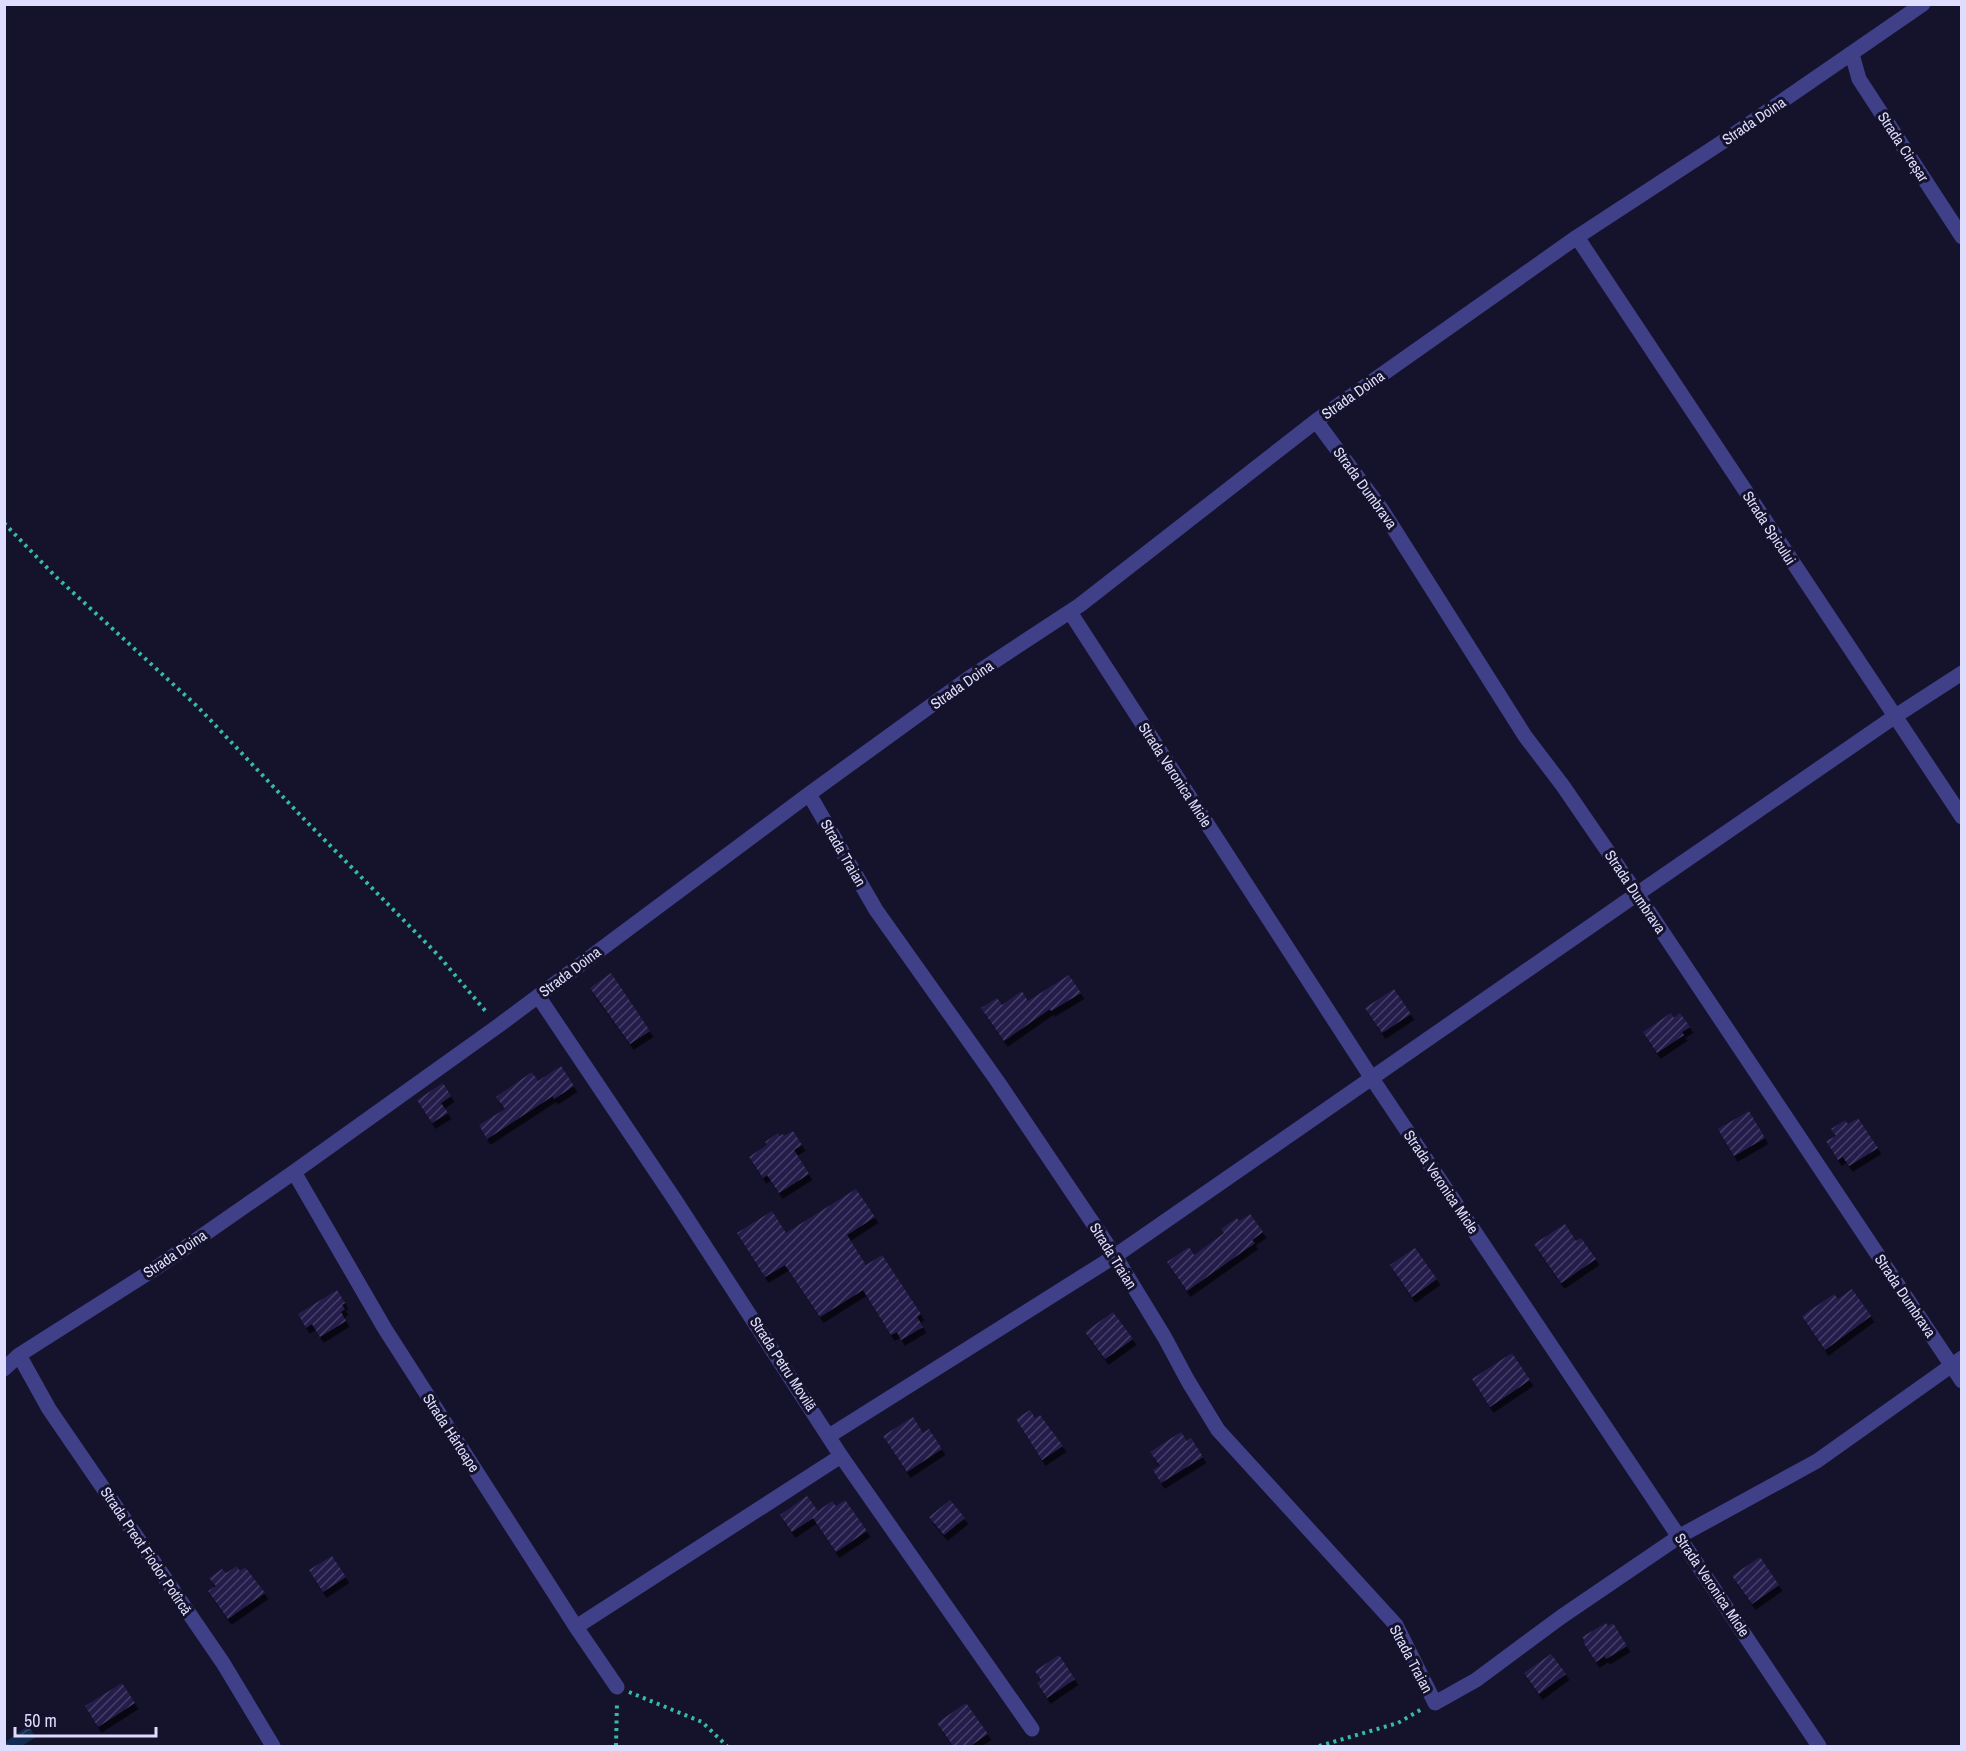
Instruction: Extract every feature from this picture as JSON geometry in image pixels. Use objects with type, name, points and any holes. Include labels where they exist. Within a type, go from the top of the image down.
[{"type":"street","name":"Strada Doina","points":[[4,1369],[19,1355],[156,1268],[498,1026],[969,678],[1070,612],[1316,422],[1577,237],[1852,54],[1923,4]]},
{"type":"street","name":"Strada Cireșar","points":[[1852,54],[1859,79],[1962,237]]},
{"type":"street","name":"Strada Spicului","points":[[1577,237],[1962,817]]},
{"type":"street","name":"Strada Dumbrava","points":[[1316,422],[1382,510],[1525,736],[1563,786],[1956,1361],[1962,1381]]},
{"type":"street","name":"Strada Veronica Micle","points":[[1070,612],[1371,1077],[1819,1746]]},
{"type":"street","points":[[829,1436],[1114,1256],[1894,717],[1962,673]]},
{"type":"street","name":"Strada Traian","points":[[809,794],[876,910],[998,1082],[1114,1256],[1218,1430],[1396,1625],[1435,1702]]},
{"type":"street","name":"Strada Petru Movilă","points":[[538,996],[675,1200],[841,1455],[1032,1729]]},
{"type":"street","name":"Strada Hârtoape","points":[[294,1172],[385,1329],[617,1687]]},
{"type":"street","name":"Strada Preot Fiodor Potîrcă","points":[[19,1355],[49,1409],[223,1663],[273,1746]]},
{"type":"street","points":[[1435,1702],[1476,1680],[1561,1617],[1680,1536],[1817,1461],[1956,1361]]},
{"type":"street","points":[[576,1627],[841,1455]]},
{"type":"path","points":[[4,523],[55,576],[198,707],[438,955],[498,1026]]},
{"type":"path","points":[[616,1746],[617,1687],[702,1722],[727,1746]]},
{"type":"path","points":[[1319,1746],[1398,1723],[1435,1702]]},
{"type":"water","points":[[28,1726],[36,1737],[22,1746],[5,1746],[5,1742]]},
{"type":"building","points":[[611,973],[650,1031],[630,1044],[590,988]]},
{"type":"building","points":[[1069,975],[1081,993],[1051,1011],[1050,1009],[1004,1041],[981,1008],[997,998],[1002,1005],[1022,991],[1028,1001]]},
{"type":"building","points":[[1394,989],[1411,1014],[1382,1033],[1365,1008]]},
{"type":"building","points":[[1671,1013],[1674,1018],[1680,1013],[1690,1027],[1682,1032],[1684,1035],[1657,1053],[1643,1032]]},
{"type":"building","points":[[561,1066],[574,1086],[554,1099],[553,1096],[487,1139],[479,1125],[505,1109],[496,1097],[532,1072],[538,1081]]},
{"type":"building","points":[[443,1083],[451,1096],[441,1103],[448,1113],[432,1123],[417,1100]]},
{"type":"building","points":[[1749,1111],[1765,1138],[1734,1156],[1718,1129]]},
{"type":"building","points":[[1858,1118],[1878,1148],[1849,1166],[1843,1157],[1838,1160],[1826,1141],[1836,1136],[1831,1129],[1845,1120],[1848,1124]]},
{"type":"building","points":[[793,1131],[802,1145],[794,1150],[809,1174],[779,1193],[767,1175],[763,1178],[749,1157],[767,1145],[765,1142],[778,1133],[784,1136]]},
{"type":"building","points":[[856,1189],[875,1217],[847,1235],[866,1265],[882,1255],[921,1314],[917,1317],[923,1327],[901,1340],[897,1332],[891,1335],[863,1290],[820,1317],[785,1265],[765,1277],[737,1233],[772,1211],[786,1233]]},
{"type":"building","points":[[1250,1214],[1263,1232],[1252,1240],[1255,1243],[1187,1291],[1167,1262],[1189,1247],[1194,1255],[1224,1233],[1221,1229],[1237,1218],[1239,1221]]},
{"type":"building","points":[[1565,1224],[1576,1241],[1581,1238],[1596,1259],[1561,1283],[1534,1244]]},
{"type":"building","points":[[1415,1248],[1437,1279],[1412,1297],[1390,1265]]},
{"type":"building","points":[[1852,1289],[1871,1316],[1825,1350],[1802,1316],[1834,1294],[1838,1299]]},
{"type":"building","points":[[337,1290],[345,1303],[342,1305],[345,1309],[341,1312],[346,1321],[320,1337],[312,1324],[306,1328],[298,1314]]},
{"type":"building","points":[[1113,1312],[1133,1339],[1105,1359],[1085,1332]]},
{"type":"building","points":[[1512,1353],[1530,1380],[1490,1407],[1472,1379]]},
{"type":"building","points":[[1030,1410],[1035,1418],[1040,1415],[1063,1446],[1042,1460],[1016,1419]]},
{"type":"building","points":[[913,1417],[923,1433],[929,1429],[942,1449],[907,1472],[883,1436]]},
{"type":"building","points":[[1181,1432],[1187,1441],[1191,1438],[1203,1457],[1161,1483],[1153,1470],[1160,1466],[1150,1452]]},
{"type":"building","points":[[807,1496],[818,1511],[832,1501],[836,1506],[845,1500],[867,1531],[836,1552],[813,1518],[792,1532],[780,1515]]},
{"type":"building","points":[[950,1500],[965,1518],[944,1535],[929,1517]]},
{"type":"building","points":[[332,1556],[346,1577],[323,1592],[309,1570]]},
{"type":"building","points":[[1760,1557],[1779,1585],[1752,1604],[1732,1576]]},
{"type":"building","points":[[237,1566],[240,1571],[245,1567],[265,1593],[228,1619],[208,1591],[216,1586],[209,1578],[222,1569],[226,1573]]},
{"type":"building","points":[[1606,1623],[1608,1626],[1613,1623],[1627,1646],[1606,1659],[1605,1656],[1596,1662],[1582,1637]]},
{"type":"building","points":[[1551,1654],[1566,1674],[1539,1694],[1524,1673]]},
{"type":"building","points":[[1059,1655],[1075,1679],[1047,1698],[1037,1683],[1041,1680],[1035,1671]]},
{"type":"building","points":[[122,1683],[135,1703],[98,1727],[85,1706]]},
{"type":"building","points":[[966,1703],[988,1734],[970,1746],[953,1746],[937,1723]]}]
